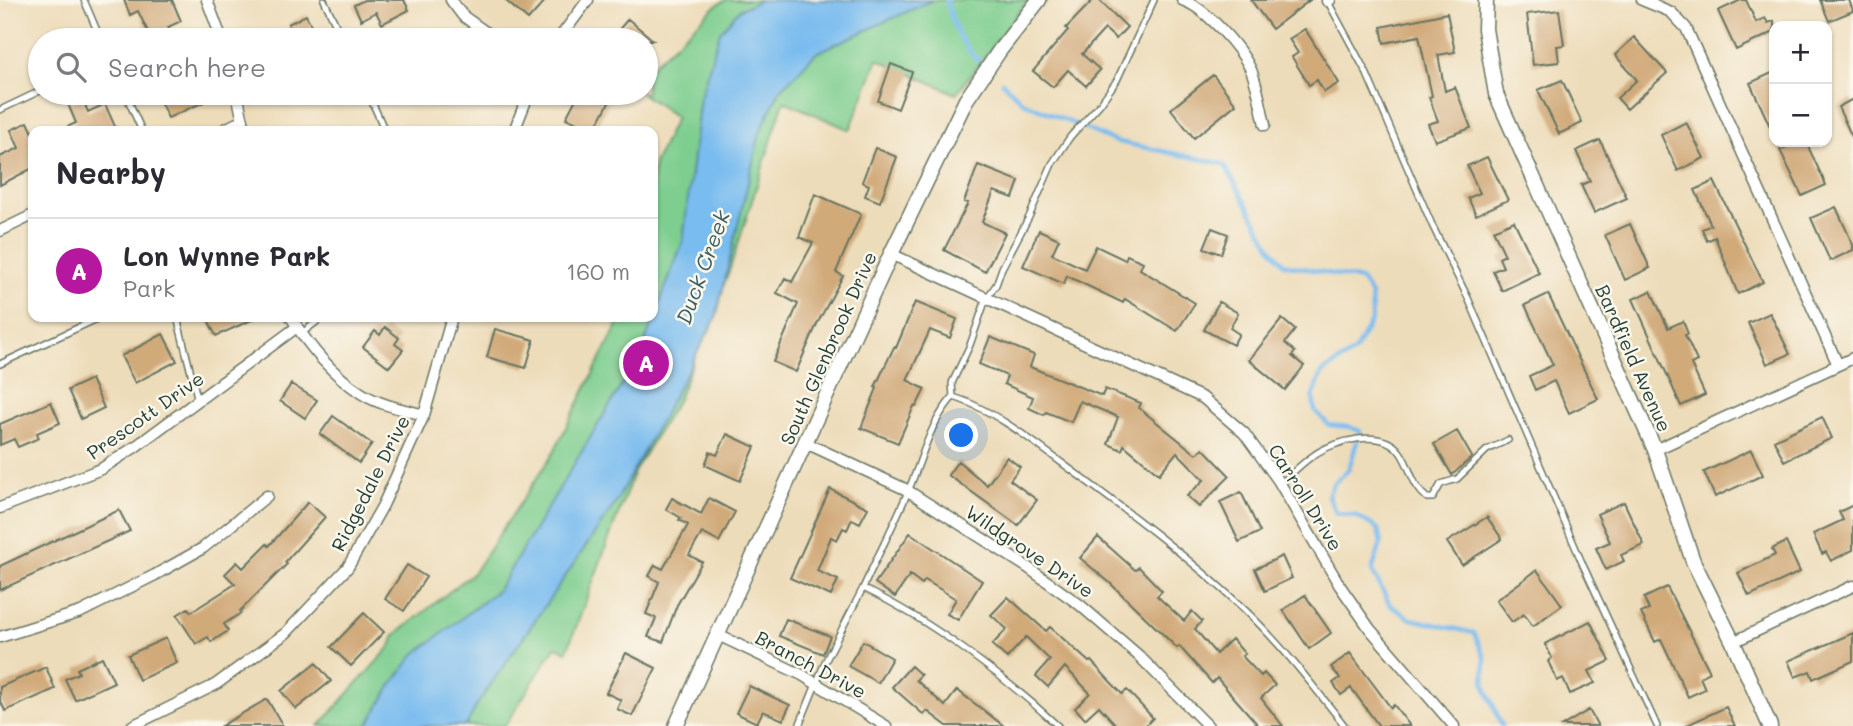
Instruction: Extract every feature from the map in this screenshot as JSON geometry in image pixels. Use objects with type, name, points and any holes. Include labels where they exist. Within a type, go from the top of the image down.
[{"type":"street","points":[[207,0],[218,28]]},
{"type":"street","points":[[451,0],[463,16],[480,28]]},
{"type":"street","points":[[567,28],[588,0]]},
{"type":"street","name":"South Glenbrook Drive","points":[[676,726],[891,254],[966,100],[1039,0]]},
{"type":"street","points":[[1182,0],[1216,22],[1251,70],[1265,125]]},
{"type":"street","name":"Bardfield Avenue","points":[[1486,0],[1485,29],[1496,94],[1655,450],[1693,561],[1770,726]]},
{"type":"street","points":[[1642,0],[1671,12],[1686,28],[1838,365]]},
{"type":"street","points":[[240,105],[244,126]]},
{"type":"street","points":[[516,126],[524,105]]},
{"type":"street","points":[[0,231],[28,217]]},
{"type":"street","name":"Carroll Drive","points":[[891,254],[1203,398],[1244,433],[1280,484],[1340,586],[1370,629],[1454,726]]},
{"type":"street","name":"Ridgedale Drive","points":[[132,726],[215,685],[286,633],[348,567],[383,505],[424,415],[451,322]]},
{"type":"street","points":[[297,326],[318,357],[362,394],[379,402],[424,415]]},
{"type":"street","name":"Prescott Drive","points":[[0,508],[100,469],[135,447],[297,326]]},
{"type":"street","points":[[1655,450],[1853,358]]},
{"type":"street","name":"Wildgrove Drive","points":[[806,443],[908,491],[1027,567],[1080,605],[1139,656],[1208,726]]},
{"type":"street","points":[[0,637],[81,612],[155,575],[203,548],[267,496]]},
{"type":"street","points":[[1733,642],[1853,586]]},
{"type":"street","name":"Branch Drive","points":[[718,635],[816,684],[886,726]]},
{"type":"lane","points":[[84,0],[96,28]]},
{"type":"lane","points":[[324,0],[337,28]]},
{"type":"lane","points":[[799,726],[816,684],[908,491],[928,434],[941,410],[953,397],[952,383],[970,345],[986,299],[996,285],[1052,164],[1073,133],[1117,80],[1154,0]]},
{"type":"lane","points":[[1328,0],[1366,72],[1583,565],[1657,726]]},
{"type":"lane","points":[[0,110],[28,97]]},
{"type":"lane","points":[[130,105],[140,126]]},
{"type":"lane","points":[[373,105],[383,126]]},
{"type":"lane","points":[[0,364],[90,322]]},
{"type":"lane","points":[[178,322],[198,401]]},
{"type":"lane","points":[[953,397],[991,415],[1038,445],[1180,552],[1245,610],[1322,696],[1345,726]]},
{"type":"lane","points":[[1280,484],[1311,456],[1333,444],[1367,438],[1395,445],[1402,454],[1413,483],[1427,498],[1433,498],[1441,484],[1457,479],[1487,450],[1508,440]]},
{"type":"lane","points":[[863,588],[890,600],[932,627],[1058,726]]},
{"type":"green space","points":[[726,0],[1028,0],[956,94],[878,59],[850,130],[784,101],[730,269],[678,399],[634,472],[567,651],[555,647],[505,726],[319,726],[391,646],[395,635],[474,572],[551,457],[619,322],[658,322],[658,155],[676,117],[658,105],[658,60],[717,5]]},
{"type":"water","name":"Duck Creek","points":[[761,0],[933,0],[816,53],[780,90],[760,132],[716,318],[615,504],[478,703],[466,726],[367,726],[414,655],[498,590],[640,355],[652,322],[658,322],[658,307],[683,241],[700,97],[720,32],[740,9]]},
{"type":"building","points":[[124,0],[172,0],[181,21],[168,28],[146,28],[138,11],[130,15]]},
{"type":"building","points":[[364,0],[404,0],[409,10],[382,24],[376,12],[361,20],[354,5]]},
{"type":"building","points":[[505,0],[546,0],[528,20]]},
{"type":"building","points":[[1093,0],[1099,0],[1127,27],[1116,39],[1105,29],[1082,54],[1100,70],[1086,86],[1068,70],[1053,87],[1033,71],[1068,30],[1066,28]]},
{"type":"building","points":[[1251,0],[1310,0],[1272,29]]},
{"type":"building","points":[[1746,0],[1756,22],[1765,18],[1769,23],[1769,34],[1736,50],[1718,11]]},
{"type":"building","points":[[1820,0],[1849,0],[1853,11],[1829,21]]},
{"type":"building","points":[[1559,10],[1564,45],[1557,46],[1559,62],[1533,65],[1527,14]]},
{"type":"building","points":[[1447,13],[1455,52],[1438,55],[1445,91],[1455,87],[1471,128],[1435,141],[1428,124],[1438,121],[1429,97],[1432,96],[1419,36],[1384,43],[1381,27]]},
{"type":"building","points":[[306,15],[312,28],[290,28],[288,24]]},
{"type":"building","points":[[628,19],[639,28],[620,28]]},
{"type":"building","points":[[1305,29],[1339,83],[1324,92],[1317,80],[1309,85],[1292,57],[1298,53],[1289,39]]},
{"type":"building","points":[[1634,37],[1667,73],[1627,109],[1617,98],[1637,80],[1615,55]]},
{"type":"building","points":[[891,64],[912,72],[898,109],[878,101]]},
{"type":"building","points":[[1769,74],[1769,124],[1750,83]]},
{"type":"building","points":[[1213,75],[1236,104],[1194,138],[1171,109]]},
{"type":"building","points":[[1562,80],[1582,123],[1559,134],[1538,90]]},
{"type":"building","points":[[1853,99],[1853,139],[1838,107]]},
{"type":"building","points":[[68,105],[85,105],[88,112],[105,105],[115,126],[69,126],[76,123]]},
{"type":"building","points":[[162,105],[197,105],[168,118]]},
{"type":"building","points":[[573,105],[608,105],[597,126],[583,126],[566,118]]},
{"type":"building","points":[[28,122],[30,126],[28,171],[0,185],[0,157],[19,148],[11,130]]},
{"type":"building","points":[[1686,122],[1704,158],[1678,171],[1661,135]]},
{"type":"building","points":[[1600,140],[1627,198],[1594,213],[1581,185],[1590,181],[1576,151]]},
{"type":"building","points":[[1786,147],[1808,147],[1826,185],[1802,196],[1780,150]]},
{"type":"building","points":[[875,148],[897,157],[880,202],[865,196],[869,185],[862,182]]},
{"type":"building","points":[[1487,157],[1508,200],[1476,215],[1468,198],[1480,193],[1467,166]]},
{"type":"building","points":[[978,165],[1019,181],[1013,198],[994,191],[982,222],[1005,233],[985,272],[944,250],[968,203],[964,202]]},
{"type":"building","points":[[1714,181],[1763,282],[1738,294],[1715,237],[1707,241],[1702,229],[1711,225],[1695,190]]},
{"type":"building","points":[[815,194],[861,214],[836,272],[843,276],[817,324],[796,372],[773,362],[798,304],[777,293],[785,278],[792,282],[813,243],[799,237]]},
{"type":"building","points":[[1836,207],[1853,250],[1830,261],[1811,218]]},
{"type":"building","points":[[1514,221],[1539,273],[1502,291],[1493,271],[1503,267],[1499,258],[1505,255],[1493,230]]},
{"type":"building","points":[[1630,224],[1650,268],[1625,280],[1605,235]]},
{"type":"building","points":[[1212,228],[1228,234],[1221,254],[1204,248]]},
{"type":"building","points":[[1039,230],[1059,239],[1052,254],[1085,269],[1096,246],[1125,260],[1127,255],[1143,262],[1140,269],[1195,303],[1177,331],[1125,299],[1123,303],[1067,276],[1064,284],[1023,266]]},
{"type":"building","points":[[1651,291],[1668,328],[1683,321],[1688,334],[1685,335],[1697,361],[1691,364],[1705,395],[1681,406],[1633,299]]},
{"type":"building","points":[[1548,294],[1598,399],[1569,413],[1554,381],[1535,390],[1529,376],[1553,365],[1525,305]]},
{"type":"building","points":[[915,302],[957,319],[950,338],[930,330],[907,380],[925,389],[916,407],[914,406],[898,443],[861,428],[877,388],[875,387],[894,347],[896,348]]},
{"type":"building","points":[[1219,302],[1238,313],[1230,328],[1239,334],[1233,345],[1204,330]]},
{"type":"building","points":[[1770,313],[1790,354],[1767,364],[1748,323]]},
{"type":"building","points":[[1282,319],[1295,330],[1285,343],[1295,352],[1292,356],[1304,366],[1285,390],[1249,360]]},
{"type":"building","points":[[209,322],[247,322],[216,336]]},
{"type":"building","points":[[385,327],[399,338],[395,344],[403,350],[389,367],[363,347],[375,331],[380,335]]},
{"type":"building","points":[[495,329],[534,340],[526,368],[487,357]]},
{"type":"building","points":[[163,334],[177,361],[135,383],[121,356]]},
{"type":"building","points":[[990,337],[1034,355],[1030,367],[1102,396],[1105,389],[1141,403],[1139,408],[1196,454],[1203,448],[1230,476],[1199,507],[1187,496],[1204,480],[1177,452],[1159,474],[1124,445],[1122,450],[1108,444],[1118,417],[1080,401],[1071,422],[1029,408],[1033,397],[1004,384],[1007,376],[979,364]]},
{"type":"building","points":[[91,379],[104,408],[81,419],[68,390]]},
{"type":"building","points":[[291,384],[317,400],[305,418],[280,401]]},
{"type":"building","points":[[51,402],[60,423],[37,433],[39,438],[18,447],[14,439],[0,445],[0,424]]},
{"type":"building","points":[[333,416],[372,444],[359,463],[320,434]]},
{"type":"building","points":[[1822,417],[1832,438],[1784,461],[1774,440]]},
{"type":"building","points":[[1457,431],[1472,457],[1452,475],[1434,444]]},
{"type":"building","points":[[727,434],[755,447],[740,481],[705,465],[710,452],[717,455]]},
{"type":"building","points":[[1751,450],[1763,475],[1715,497],[1704,472]]},
{"type":"building","points":[[1007,457],[1020,467],[1010,480],[1037,500],[1018,525],[948,475],[958,461],[987,485]]},
{"type":"building","points":[[830,489],[868,508],[860,523],[852,519],[847,530],[843,528],[837,540],[831,537],[817,571],[838,580],[831,596],[790,578]]},
{"type":"building","points":[[1241,492],[1260,532],[1239,542],[1220,502]]},
{"type":"building","points":[[672,498],[701,514],[709,498],[735,512],[719,542],[702,533],[689,555],[702,562],[677,605],[663,642],[648,637],[656,618],[646,614],[659,582],[649,576],[655,565],[663,569],[688,525],[666,509]]},
{"type":"building","points":[[308,502],[325,517],[285,562],[287,564],[241,613],[224,624],[228,631],[211,642],[208,637],[196,644],[177,615],[188,608],[191,612],[235,584],[225,574],[237,562],[243,568],[267,544],[269,546]]},
{"type":"building","points":[[1624,502],[1644,545],[1621,555],[1624,561],[1606,570],[1596,548],[1610,542],[1597,514]]},
{"type":"building","points":[[1853,505],[1853,550],[1831,561],[1826,552],[1822,554],[1813,534],[1843,520],[1839,512]]},
{"type":"building","points":[[119,510],[130,531],[0,590],[0,566]]},
{"type":"building","points":[[1487,517],[1502,539],[1462,565],[1447,542]]},
{"type":"building","points":[[910,533],[982,581],[958,620],[947,614],[956,599],[925,580],[922,584],[910,575],[895,597],[875,583]]},
{"type":"building","points":[[1098,537],[1135,570],[1139,567],[1162,591],[1157,596],[1184,621],[1192,611],[1202,621],[1195,629],[1216,654],[1232,639],[1245,654],[1242,656],[1261,676],[1264,673],[1275,685],[1261,698],[1283,726],[1259,726],[1217,678],[1212,683],[1179,646],[1177,648],[1080,558]]},
{"type":"building","points":[[1786,542],[1800,572],[1749,596],[1738,573],[1775,555],[1772,549]]},
{"type":"building","points":[[1282,556],[1292,578],[1265,591],[1255,569]]},
{"type":"building","points":[[407,565],[426,577],[404,611],[385,599]]},
{"type":"building","points":[[1537,570],[1562,605],[1533,626],[1524,614],[1512,622],[1496,600]]},
{"type":"building","points":[[1667,587],[1710,672],[1700,677],[1705,689],[1688,697],[1661,639],[1655,642],[1641,613],[1649,610],[1644,598]]},
{"type":"building","points":[[1305,595],[1331,633],[1309,649],[1283,610]]},
{"type":"building","points":[[1008,597],[1046,631],[1050,627],[1091,661],[1122,694],[1127,690],[1153,718],[1145,726],[1117,726],[1099,706],[1085,719],[1075,708],[1090,693],[1065,667],[1048,687],[1036,676],[1050,660],[1026,637],[1007,658],[992,645],[1007,629],[991,615]]},
{"type":"building","points":[[364,613],[384,632],[351,666],[331,647]]},
{"type":"building","points":[[786,619],[830,636],[823,654],[779,636]]},
{"type":"building","points":[[1590,621],[1610,661],[1589,671],[1595,683],[1570,694],[1563,678],[1557,681],[1548,661],[1552,658],[1545,644]]},
{"type":"building","points":[[1853,633],[1853,661],[1813,679],[1810,671],[1795,677],[1788,661]]},
{"type":"building","points":[[166,638],[177,663],[139,680],[128,655]]},
{"type":"building","points":[[863,641],[892,658],[878,683],[848,666]]},
{"type":"building","points":[[626,653],[656,668],[632,716],[617,709],[621,700],[606,693]]},
{"type":"building","points":[[1350,653],[1391,708],[1394,705],[1410,726],[1379,726],[1351,688],[1341,695],[1333,683],[1340,678],[1331,667]]},
{"type":"building","points":[[102,657],[114,682],[75,700],[65,679],[79,673],[77,669]]},
{"type":"building","points":[[316,663],[331,681],[296,709],[281,691]]},
{"type":"building","points":[[911,666],[921,675],[916,680],[945,706],[957,690],[1004,726],[947,726],[927,711],[924,715],[892,687]]},
{"type":"building","points":[[46,667],[55,689],[5,711],[0,700],[0,687]]},
{"type":"building","points":[[749,686],[790,705],[783,720],[763,711],[757,723],[736,713]]},
{"type":"building","points":[[267,699],[283,726],[221,726]]},
{"type":"building","points":[[1726,707],[1735,726],[1685,726]]},
{"type":"building","points":[[1589,710],[1598,726],[1562,726]]},
{"type":"waterway","points":[[946,0],[958,33],[978,60]]},
{"type":"waterway","points":[[1002,82],[1023,102],[1114,141],[1224,164],[1270,246],[1284,264],[1361,280],[1371,295],[1372,319],[1355,351],[1322,373],[1313,397],[1315,411],[1329,425],[1360,431],[1349,469],[1333,484],[1328,496],[1336,513],[1357,516],[1378,529],[1381,543],[1372,571],[1390,605],[1411,619],[1474,633],[1485,658],[1484,684],[1502,726]]},
{"type":"place","name":"Lon Wynne Park","points":[[646,363]]}]
